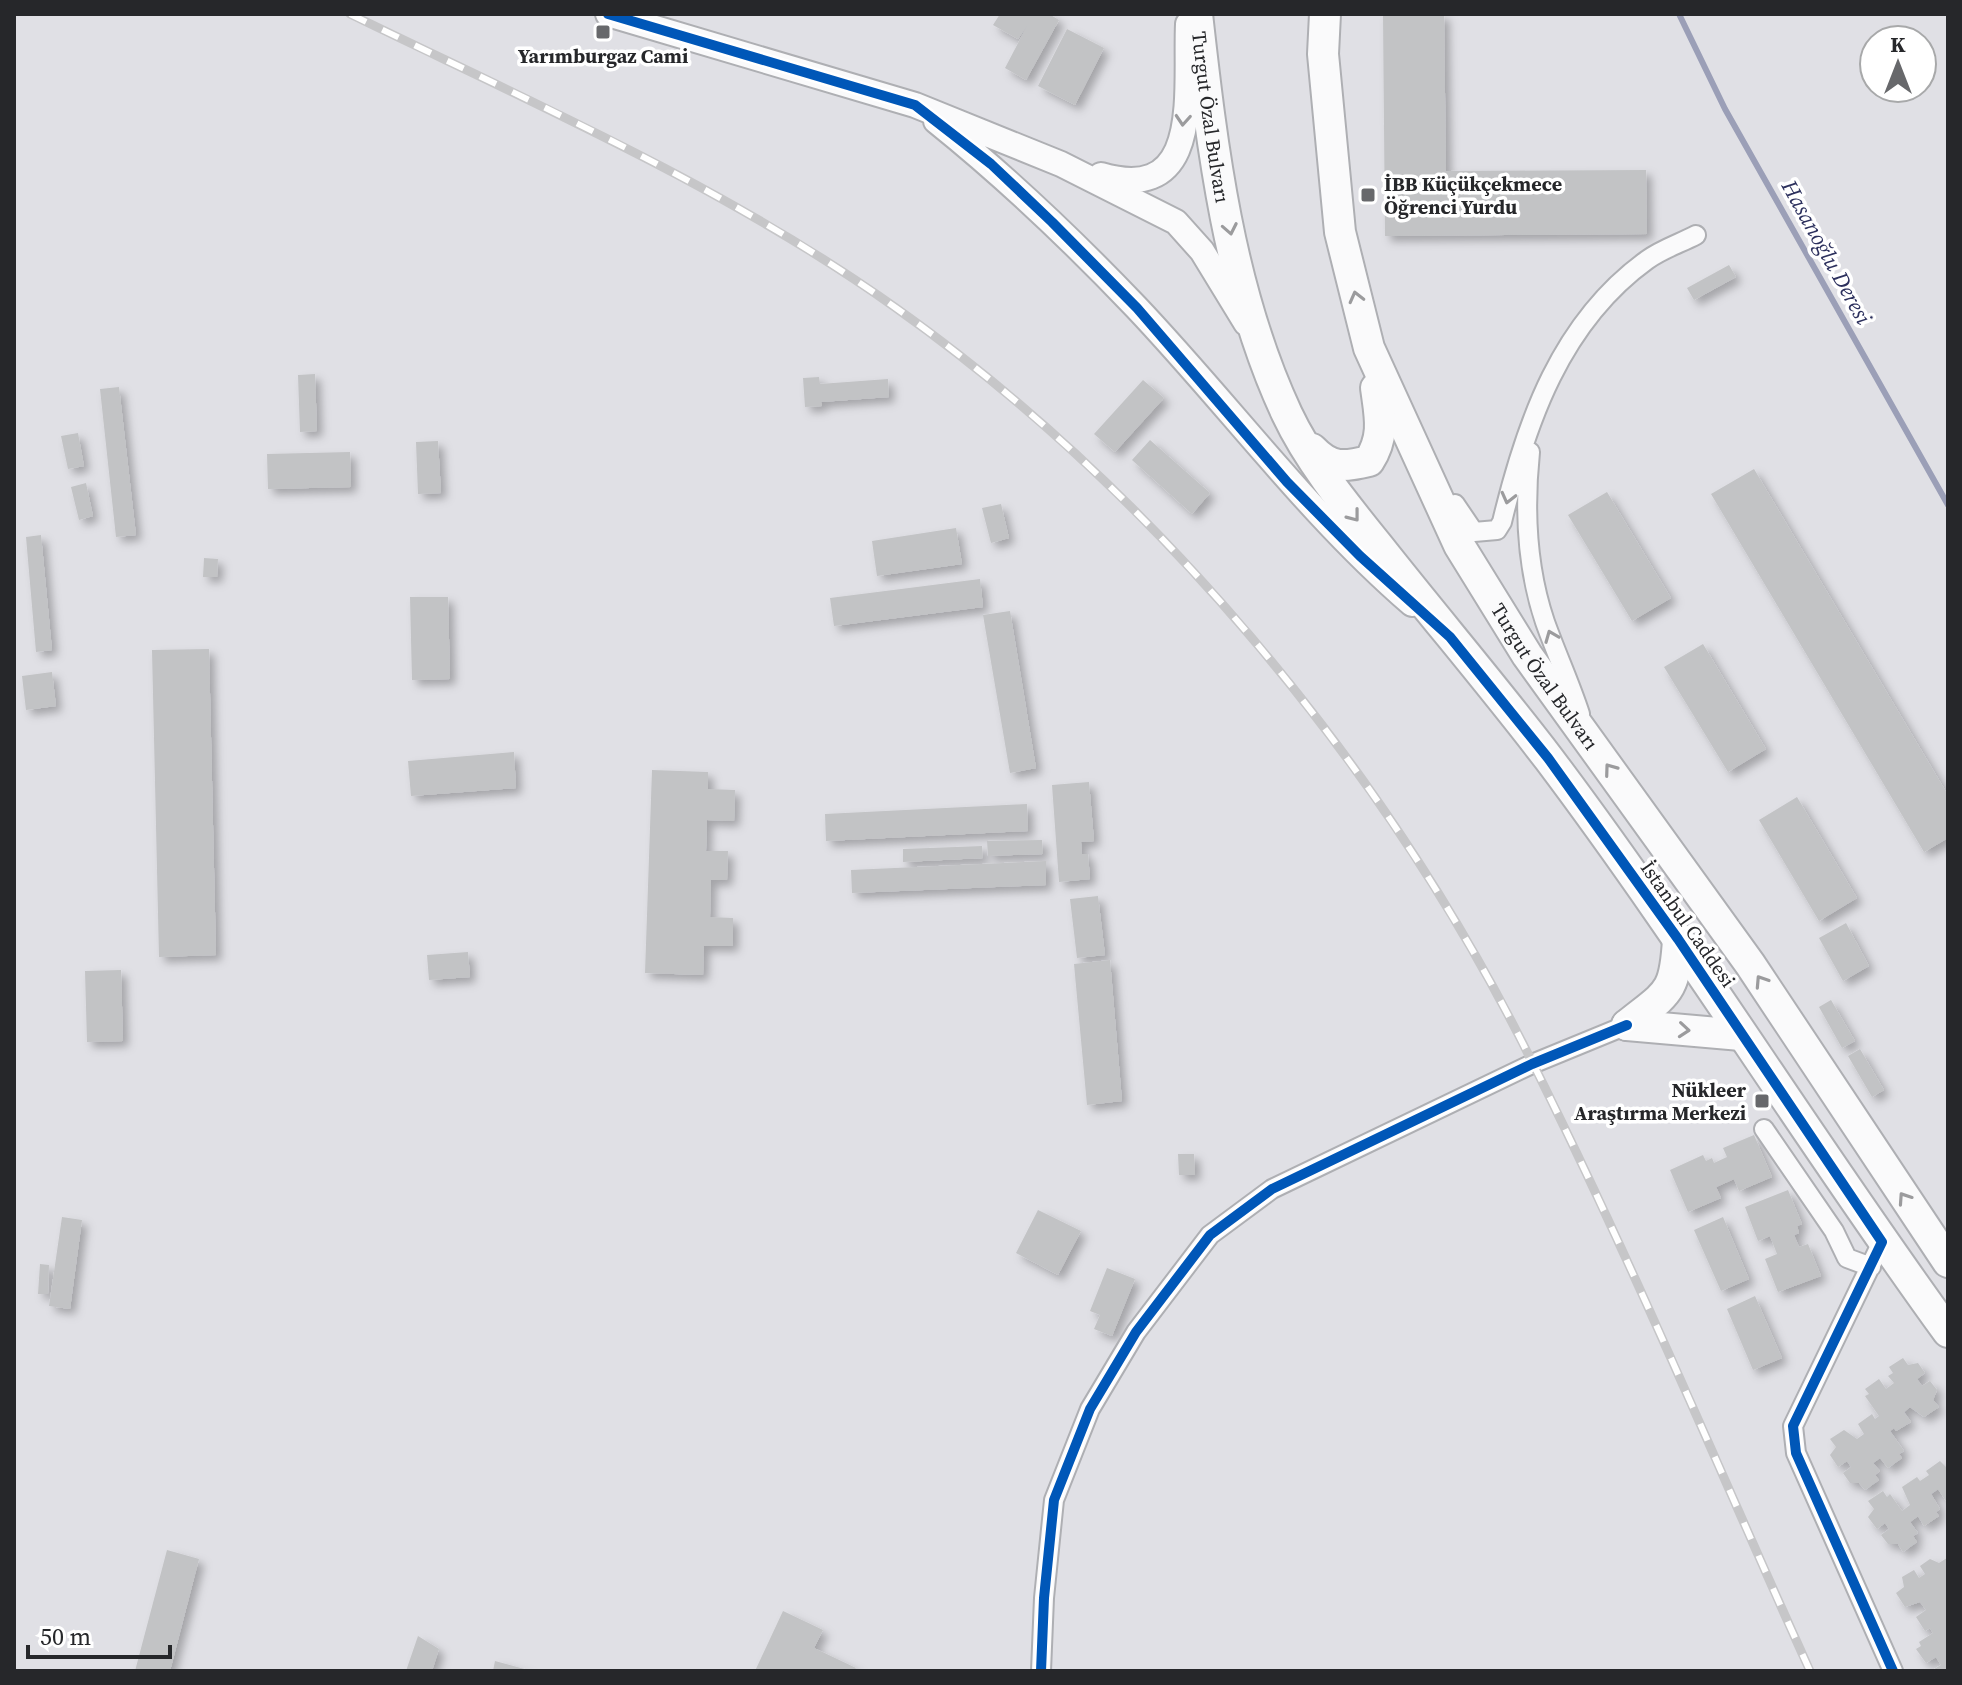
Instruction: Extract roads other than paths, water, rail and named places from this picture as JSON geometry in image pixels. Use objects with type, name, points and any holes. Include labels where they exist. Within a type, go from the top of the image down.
[{"type":"main road","name":"Turgut Özal Bulvarı","points":[[1197,14],[1212,133],[1244,299],[1287,415],[1342,500],[1450,637]]},
{"type":"main road","points":[[1316,14],[1323,54]]},
{"type":"main road","name":"Turgut Özal Bulvarı","points":[[1325,14],[1323,54],[1340,232],[1369,348],[1459,545],[1491,602],[1750,964],[1948,1262]]},
{"type":"main road","points":[[1287,415],[1314,452],[1330,465],[1344,467],[1369,461],[1380,444],[1382,426],[1369,348]]},
{"type":"main road","name":"İstanbul Caddesi","points":[[1450,637],[1548,758],[1678,939],[1876,1254],[1948,1332]]},
{"type":"main road","points":[[1627,1025],[1668,993],[1676,975],[1678,939]]},
{"type":"main road","points":[[1627,1025],[1741,1035]]},
{"type":"street","points":[[608,14],[915,105],[1061,164],[1176,222],[1202,251],[1264,352]]},
{"type":"street","points":[[1061,164],[1129,182],[1148,180],[1172,165],[1180,147],[1183,125],[1189,14]]},
{"type":"street","points":[[915,105],[991,164],[1052,222],[1137,308],[1287,482],[1360,556],[1450,637]]},
{"type":"street","points":[[1408,436],[1444,483],[1464,522],[1474,532],[1497,530],[1547,380],[1564,348],[1590,313],[1619,282],[1650,257],[1696,235]]},
{"type":"street","points":[[1533,424],[1525,517],[1531,568],[1545,620],[1587,736]]},
{"type":"street","points":[[1041,1671],[1054,1500],[1090,1409],[1136,1332],[1210,1235],[1272,1189],[1532,1064],[1627,1025]]},
{"type":"street","points":[[1764,1129],[1834,1231],[1847,1258],[1876,1254]]},
{"type":"street","points":[[1876,1254],[1793,1426],[1796,1453],[1893,1671]]},
{"type":"waterway","name":"Hasanoğlu Deresi","points":[[1679,14],[1725,109],[1948,505]]},
{"type":"railway","points":[[350,14],[560,115],[698,186],[766,224],[896,308],[990,380],[1080,458],[1167,544],[1249,635],[1326,730],[1397,829],[1461,931],[1518,1034],[1632,1271],[1810,1671]]},
{"type":"place","name":"Yarımburgaz Cami","points":[[603,32]]},
{"type":"place","name":"İBB Küçükçekmece Öğrenci Yurdu","points":[[1368,195]]},
{"type":"place","name":"Nükleer Araştırma Merkezi","points":[[1762,1101]]}]
